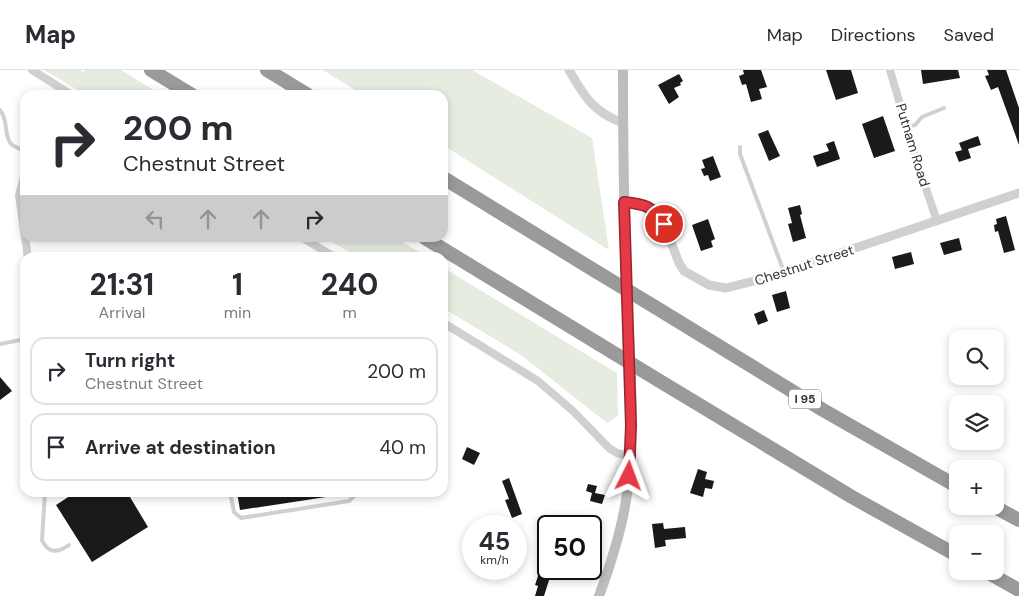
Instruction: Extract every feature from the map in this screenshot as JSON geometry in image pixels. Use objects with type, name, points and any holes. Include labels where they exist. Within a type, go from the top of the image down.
[{"type":"highway","points":[[151,70],[184,90]]},
{"type":"highway","points":[[267,70],[300,90]]},
{"type":"highway","name":"I 95","points":[[448,181],[830,414],[949,482]]},
{"type":"highway","points":[[432,242],[844,492],[949,551]]},
{"type":"highway","points":[[1004,512],[1019,520]]},
{"type":"highway","points":[[1001,580],[1019,590]]},
{"type":"main road","points":[[599,596],[611,562],[623,517],[628,487],[630,456],[631,425],[624,202],[623,70]]},
{"type":"street","points":[[32,70],[62,90]]},
{"type":"street","points":[[569,70],[592,106],[608,118],[623,123]]},
{"type":"street","name":"Putnam Road","points":[[890,70],[937,220]]},
{"type":"street","name":"Chestnut Street","points":[[624,202],[639,204],[656,212],[664,224],[684,271],[709,286],[715,287],[735,286],[784,272],[1019,193]]},
{"type":"street","points":[[310,242],[326,252]]},
{"type":"street","points":[[448,326],[538,381],[573,411],[609,448],[617,453],[630,456]]},
{"type":"lane","points":[[907,127],[944,108]]},
{"type":"lane","points":[[0,110],[5,116],[7,135],[11,144],[20,148]]},
{"type":"lane","points":[[740,148],[740,154],[784,272]]},
{"type":"lane","points":[[0,344],[20,340]]},
{"type":"lane","points":[[45,497],[42,540],[47,549],[52,551],[62,550],[69,545]]},
{"type":"lane","points":[[231,497],[234,512],[241,518],[349,501],[353,497]]},
{"type":"shaded area","points":[[44,70],[80,70],[83,72],[85,70],[121,70],[154,90],[78,90]]},
{"type":"shaded area","points":[[323,70],[472,70],[592,138],[609,250],[448,148],[448,90],[355,90]]},
{"type":"shaded area","points":[[332,242],[402,242],[419,252],[349,252]]},
{"type":"shaded area","points":[[448,271],[617,373],[618,416],[607,423],[521,355],[448,311]]},
{"type":"building","points":[[743,70],[761,70],[767,87],[759,89],[762,99],[751,102],[746,84],[742,85],[739,76],[744,74]]},
{"type":"building","points":[[826,70],[851,70],[858,93],[836,100]]},
{"type":"building","points":[[921,70],[958,70],[960,78],[923,84]]},
{"type":"building","points":[[987,70],[1006,70],[1019,108],[1019,145],[998,87],[991,90],[985,76],[989,75]]},
{"type":"building","points":[[679,74],[683,81],[680,83],[681,85],[674,88],[679,97],[669,104],[658,85]]},
{"type":"building","points":[[883,116],[895,151],[874,158],[862,124]]},
{"type":"building","points":[[768,130],[780,156],[769,161],[758,134]]},
{"type":"building","points":[[978,136],[981,145],[968,149],[971,158],[959,162],[955,152],[962,150],[959,143]]},
{"type":"building","points":[[834,141],[840,159],[817,167],[813,156],[829,151],[826,144]]},
{"type":"building","points":[[713,156],[721,177],[710,181],[708,175],[704,176],[701,169],[705,168],[702,160]]},
{"type":"building","points":[[800,205],[802,214],[800,215],[806,238],[793,242],[788,224],[792,223],[788,208]]},
{"type":"building","points":[[1006,216],[1015,250],[1004,253],[998,231],[995,232],[994,225],[997,224],[996,219]]},
{"type":"building","points":[[708,219],[715,239],[711,241],[713,247],[701,251],[692,225]]},
{"type":"building","points":[[959,238],[962,250],[944,255],[940,243]]},
{"type":"building","points":[[911,252],[914,264],[895,269],[892,257]]},
{"type":"building","points":[[786,291],[790,308],[777,312],[772,295]]},
{"type":"building","points":[[764,310],[768,321],[758,325],[754,314]]},
{"type":"building","points":[[0,377],[12,391],[0,400]]},
{"type":"building","points":[[467,447],[480,453],[474,465],[462,459]]},
{"type":"building","points":[[698,469],[707,472],[705,479],[714,481],[712,489],[705,488],[703,497],[690,493]]},
{"type":"building","points":[[509,478],[522,514],[511,515],[505,500],[509,499],[502,481]]},
{"type":"building","points":[[588,484],[597,486],[595,493],[605,495],[602,504],[590,501],[592,493],[586,491]]},
{"type":"building","points":[[68,497],[130,497],[148,527],[92,562],[56,505]]},
{"type":"building","points":[[238,497],[326,497],[240,510]]},
{"type":"building","points":[[663,523],[664,529],[685,527],[686,538],[665,540],[666,546],[655,548],[652,524]]},
{"type":"building","points":[[537,579],[549,580],[544,596],[535,596],[538,586],[535,585]]},
{"type":"route","points":[[629,476],[631,425],[624,202],[646,206],[656,212],[664,224]]}]
